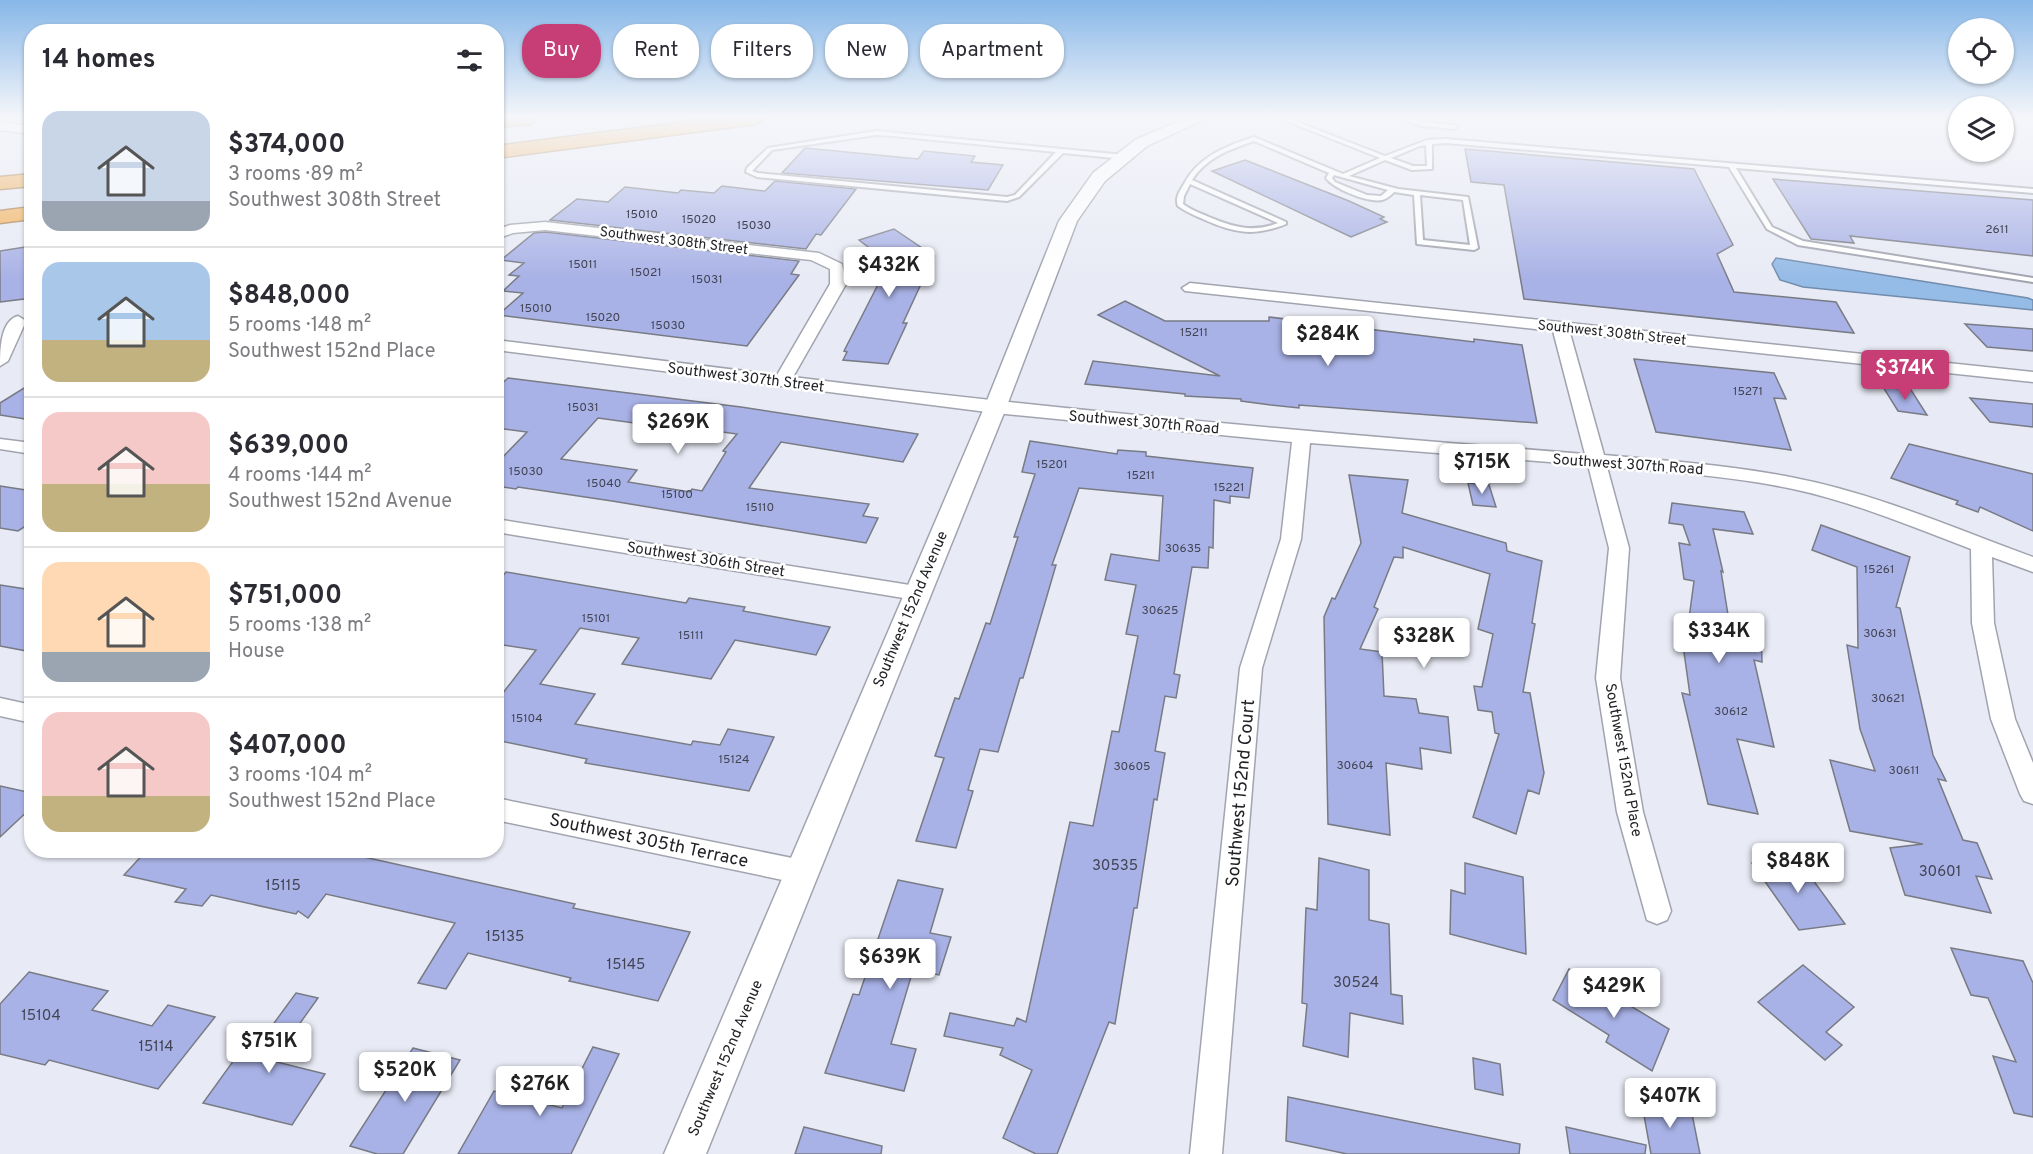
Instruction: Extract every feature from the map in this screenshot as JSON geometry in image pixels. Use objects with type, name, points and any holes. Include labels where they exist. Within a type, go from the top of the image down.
[{"type":"highway","points":[[0,183],[24,181]]},
{"type":"highway","points":[[0,217],[24,214]]},
{"type":"street","name":"Southwest 152nd Avenue","points":[[685,1154],[916,593],[995,408],[1068,221],[1099,177],[1105,172]]},
{"type":"street","name":"Southwest 308th Street","points":[[504,232],[545,226],[814,256],[837,267],[838,284],[782,382]]},
{"type":"street","name":"Southwest 308th Street","points":[[1190,288],[2033,377]]},
{"type":"street","points":[[0,324],[24,320]]},
{"type":"street","points":[[0,361],[24,322]]},
{"type":"street","name":"Southwest 152nd Place","points":[[1560,326],[1619,548],[1608,678],[1630,812],[1657,911]]},
{"type":"street","name":"Southwest 307th Street","points":[[504,346],[995,408]]},
{"type":"street","name":"Southwest 307th Road","points":[[995,408],[1302,437],[1715,470],[1796,484],[1875,506],[2033,565]]},
{"type":"street","name":"Southwest 152nd Court","points":[[1206,1154],[1251,668],[1291,539],[1302,437]]},
{"type":"street","points":[[0,444],[24,448]]},
{"type":"street","name":"Southwest 306th Street","points":[[504,526],[916,593]]},
{"type":"street","points":[[1981,544],[1983,623],[2003,719],[2033,794]]},
{"type":"street","points":[[0,707],[24,712]]},
{"type":"street","name":"Southwest 305th Terrace","points":[[504,811],[802,872]]},
{"type":"lane","points":[[749,172],[757,175],[1007,199],[1017,196],[1041,172]]},
{"type":"lane","points":[[1188,181],[1284,224],[1263,232],[1229,229],[1180,205],[1179,200],[1188,181],[1196,172]]},
{"type":"lane","points":[[1393,190],[1382,198],[1366,197],[1332,183],[1329,178],[1333,172],[1393,190],[1466,198],[1474,248],[1420,242],[1417,193]]},
{"type":"lane","points":[[1343,176],[1353,172]]},
{"type":"lane","points":[[1735,172],[1769,228],[1801,243],[2033,280]]},
{"type":"lane","points":[[1811,172],[2033,191]]},
{"type":"water","points":[[1776,258],[2028,298],[2033,300],[2033,310],[1803,287],[1780,280],[1772,264]]},
{"type":"building","points":[[783,172],[999,172],[988,190]]},
{"type":"building","points":[[1214,172],[1275,172],[1349,201],[1384,217],[1380,219],[1387,222],[1351,237]]},
{"type":"building","points":[[1469,172],[1695,172],[1733,245],[1717,254],[1734,292],[1836,302],[1854,333],[1524,299],[1504,185],[1471,182]]},
{"type":"building","points":[[1773,179],[2033,200],[2033,256],[1850,236],[1854,243],[1811,239]]},
{"type":"building","points":[[775,181],[856,189],[821,235],[816,234],[806,249],[550,220],[577,199],[608,202],[625,187],[678,193],[681,190],[714,193],[722,186],[765,191]]},
{"type":"building","points":[[894,229],[934,256],[903,323],[907,323],[888,364],[843,360],[847,352],[844,351],[889,263],[859,240]]},
{"type":"building","points":[[545,232],[799,261],[791,274],[799,275],[747,346],[504,316],[504,310],[523,293],[504,291],[519,276],[509,275],[524,263],[504,260],[504,258],[534,233]]},
{"type":"building","points":[[24,247],[24,299],[0,302],[0,251]]},
{"type":"building","points":[[1125,301],[1165,321],[1269,321],[1269,317],[1474,342],[1474,339],[1522,345],[1537,423],[1299,405],[1299,408],[1241,401],[1241,399],[1185,396],[1185,394],[1085,384],[1093,361],[1220,376],[1098,315]]},
{"type":"building","points":[[1965,324],[2033,329],[2033,351],[1987,347]]},
{"type":"building","points":[[1634,359],[1774,373],[1786,399],[1774,398],[1791,450],[1656,432]]},
{"type":"building","points":[[508,378],[741,407],[918,434],[903,462],[781,442],[749,488],[869,504],[863,516],[878,518],[866,543],[612,501],[518,487],[516,489],[504,487],[504,456],[527,432],[504,429],[504,382]],"holes":[[[598,418],[678,429],[680,426],[737,434],[723,451],[726,452],[702,491],[692,489],[690,492],[628,482],[637,470],[561,459]]]},
{"type":"building","points":[[1883,387],[1911,390],[1927,415],[1898,411]]},
{"type":"building","points":[[24,388],[24,419],[0,415],[0,403]]},
{"type":"building","points":[[1970,398],[2033,404],[2033,427],[1990,422]]},
{"type":"building","points":[[1030,441],[1117,454],[1118,450],[1146,452],[1146,456],[1253,468],[1249,498],[1230,496],[1230,503],[1214,500],[1213,548],[1209,547],[1208,568],[1192,567],[1174,674],[1180,675],[1176,698],[1165,696],[1155,751],[1165,753],[1157,800],[1154,799],[1137,908],[1134,908],[1115,1024],[1109,1022],[1057,1154],[1036,1154],[1003,1138],[1032,1070],[1000,1055],[1003,1048],[944,1036],[950,1013],[1014,1026],[1017,1018],[1026,1022],[1070,822],[1093,826],[1112,731],[1119,732],[1138,636],[1126,634],[1136,585],[1105,580],[1111,554],[1159,561],[1163,496],[1079,488],[1052,565],[1056,565],[1023,678],[1020,678],[998,752],[980,749],[968,790],[973,791],[956,848],[916,841],[944,758],[935,756],[955,698],[959,699],[986,623],[990,624],[1018,537],[1014,537],[1035,474],[1022,472]]},
{"type":"building","points":[[1909,444],[2033,474],[2033,531],[1980,507],[1978,512],[1956,504],[1958,501],[1891,478]]},
{"type":"building","points":[[1349,475],[1408,480],[1402,513],[1506,543],[1507,551],[1542,561],[1532,623],[1535,624],[1523,692],[1530,693],[1544,773],[1539,794],[1528,790],[1516,834],[1473,817],[1499,734],[1495,733],[1492,712],[1478,710],[1474,686],[1482,687],[1493,634],[1478,629],[1490,574],[1403,547],[1403,558],[1394,557],[1374,607],[1378,609],[1360,649],[1382,652],[1384,696],[1416,699],[1419,713],[1448,717],[1451,753],[1420,748],[1422,769],[1386,763],[1390,835],[1328,824],[1324,617],[1361,543]]},
{"type":"building","points":[[1468,483],[1489,485],[1496,507],[1473,505]]},
{"type":"building","points":[[0,486],[24,490],[24,527],[18,531],[0,528]]},
{"type":"building","points":[[1672,503],[1744,512],[1753,534],[1713,529],[1723,572],[1721,571],[1729,621],[1733,622],[1733,625],[1761,632],[1762,662],[1754,660],[1774,747],[1737,739],[1758,814],[1708,804],[1682,693],[1690,695],[1680,624],[1688,626],[1694,581],[1684,579],[1679,543],[1690,545],[1683,525],[1669,523]]},
{"type":"building","points":[[1821,525],[1910,557],[1896,607],[1900,608],[1933,755],[1946,781],[1938,779],[1963,840],[1977,843],[1992,879],[1976,876],[1991,913],[1905,895],[1890,848],[1923,844],[1850,831],[1830,760],[1875,771],[1860,729],[1847,645],[1858,648],[1857,567],[1812,550]]},
{"type":"building","points":[[506,572],[686,603],[689,598],[745,607],[743,611],[830,627],[816,655],[735,640],[711,679],[622,664],[639,638],[580,628],[540,684],[595,694],[575,724],[691,745],[693,741],[720,745],[728,729],[774,737],[749,791],[585,763],[587,759],[504,742],[504,692],[536,650],[504,645],[504,574]]},
{"type":"building","points":[[0,585],[24,589],[24,650],[0,646]]},
{"type":"building","points":[[0,786],[24,791],[24,814],[0,837]]},
{"type":"building","points":[[140,858],[368,858],[575,904],[573,908],[690,932],[658,1001],[569,981],[571,978],[468,953],[446,989],[418,983],[455,923],[326,894],[308,918],[298,911],[296,914],[211,895],[202,906],[175,902],[186,889],[124,875]]},
{"type":"building","points":[[1319,858],[1369,870],[1369,920],[1389,924],[1391,994],[1402,996],[1403,1024],[1350,1013],[1348,1057],[1303,1046],[1307,1004],[1302,1003],[1306,908],[1317,910]]},
{"type":"building","points":[[1797,858],[1845,924],[1799,930],[1752,863]]},
{"type":"building","points":[[1465,863],[1523,877],[1526,954],[1450,934],[1451,890],[1465,894]]},
{"type":"building","points":[[898,880],[943,889],[930,933],[951,937],[939,975],[913,970],[891,1044],[916,1049],[904,1091],[825,1073],[853,994],[859,995]]},
{"type":"building","points":[[1951,948],[2023,961],[2033,983],[2033,1117],[2014,1113],[1993,1056],[2016,1062],[1988,998],[1971,995]]},
{"type":"building","points":[[1803,965],[1854,1007],[1826,1032],[1842,1045],[1825,1060],[1758,1002]]},
{"type":"building","points":[[1569,969],[1669,1029],[1652,1071],[1606,1042],[1609,1035],[1553,1000]]},
{"type":"building","points":[[29,972],[108,991],[92,1010],[152,1026],[168,1005],[215,1017],[158,1089],[49,1060],[45,1065],[0,1054],[0,1004]]},
{"type":"building","points":[[296,993],[318,998],[273,1061],[325,1074],[292,1125],[203,1103],[239,1053],[250,1056]]},
{"type":"building","points":[[593,1047],[619,1054],[571,1154],[458,1154],[494,1091],[562,1108]]},
{"type":"building","points":[[413,1048],[460,1060],[403,1154],[377,1154],[350,1146]]},
{"type":"building","points":[[1473,1058],[1500,1064],[1503,1095],[1475,1089]]},
{"type":"building","points":[[1288,1097],[1520,1144],[1519,1154],[1347,1154],[1286,1141]]},
{"type":"building","points":[[1641,1099],[1691,1109],[1700,1154],[1651,1154]]},
{"type":"building","points":[[804,1127],[882,1146],[881,1154],[795,1154]]},
{"type":"building","points":[[1566,1127],[1646,1145],[1645,1154],[1570,1154]]}]
